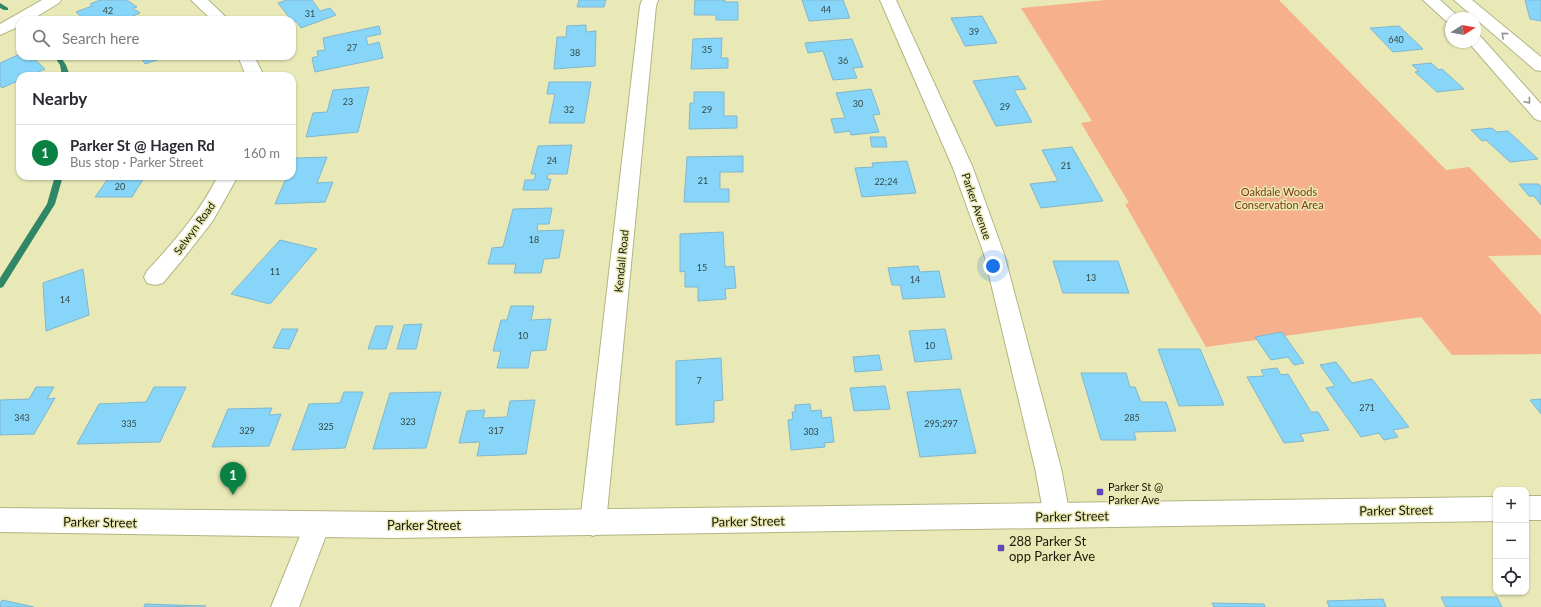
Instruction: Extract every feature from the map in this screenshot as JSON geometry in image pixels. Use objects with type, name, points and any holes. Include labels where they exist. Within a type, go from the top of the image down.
[{"type":"main road","points":[[28,16],[53,0]]},
{"type":"main road","points":[[199,0],[217,16]]},
{"type":"main road","name":"Kendall Road","points":[[593,523],[648,6],[650,0]]},
{"type":"main road","name":"Parker Avenue","points":[[888,0],[963,168],[994,254],[1048,468],[1057,516]]},
{"type":"main road","points":[[1431,0],[1445,12]]},
{"type":"main road","points":[[1462,0],[1539,63]]},
{"type":"main road","points":[[0,30],[16,22]]},
{"type":"main road","points":[[1481,44],[1541,95]]},
{"type":"main road","points":[[1481,46],[1541,115]]},
{"type":"main road","points":[[248,60],[252,72]]},
{"type":"main road","name":"Selwyn Road","points":[[155,277],[177,253],[200,223],[226,180]]},
{"type":"main road","points":[[1529,508],[1541,508]]},
{"type":"main road","name":"Parker Street","points":[[0,520],[317,525],[593,523],[1493,509]]},
{"type":"main road","points":[[286,607],[317,525]]},
{"type":"green space","name":"Oakdale Woods Conservation Area","points":[[1106,0],[1279,0],[1446,170],[1469,167],[1541,240],[1541,255],[1488,256],[1541,315],[1541,354],[1452,355],[1421,317],[1206,347],[1125,204],[1129,203],[1081,123],[1092,121],[1021,8]]},
{"type":"building","points":[[100,0],[127,0],[137,7],[133,8],[140,13],[133,16],[80,16],[76,12],[92,6],[90,4]]},
{"type":"building","points":[[287,0],[312,0],[320,11],[330,8],[336,15],[301,28],[296,21],[296,16],[288,16],[278,3]]},
{"type":"building","points":[[579,0],[606,0],[604,7],[577,7]]},
{"type":"building","points":[[695,0],[725,0],[724,2],[738,2],[738,20],[716,20],[716,15],[694,15]]},
{"type":"building","points":[[802,0],[843,0],[850,18],[809,21]]},
{"type":"building","points":[[1525,0],[1541,0],[1541,21],[1530,19]]},
{"type":"building","points":[[982,16],[997,43],[965,46],[951,18]]},
{"type":"building","points":[[586,25],[586,32],[596,31],[595,66],[554,69],[557,37],[566,37],[567,26]]},
{"type":"building","points":[[379,26],[381,34],[366,37],[368,45],[379,42],[383,58],[315,72],[312,58],[318,56],[317,51],[325,50],[323,38]]},
{"type":"building","points":[[1399,26],[1423,49],[1393,52],[1370,28]]},
{"type":"building","points":[[722,38],[721,58],[728,58],[728,68],[691,69],[693,39]]},
{"type":"building","points":[[852,39],[863,67],[853,68],[857,78],[833,80],[823,51],[808,53],[805,43]]},
{"type":"building","points":[[16,56],[16,60],[35,60],[45,69],[39,72],[16,72],[16,82],[2,88],[0,86],[0,63]]},
{"type":"building","points":[[142,60],[157,60],[145,64]]},
{"type":"building","points":[[1431,63],[1439,70],[1442,69],[1464,89],[1437,92],[1415,72],[1419,71],[1412,65]]},
{"type":"building","points":[[1018,76],[1026,89],[1014,90],[1032,122],[996,126],[973,81]]},
{"type":"building","points":[[549,82],[591,82],[584,123],[549,123],[555,94],[547,94]]},
{"type":"building","points":[[369,87],[358,132],[306,137],[313,113],[327,112],[333,90]]},
{"type":"building","points":[[871,89],[880,114],[873,115],[879,132],[851,135],[850,131],[835,133],[831,119],[845,118],[836,93]]},
{"type":"building","points":[[694,92],[724,92],[724,116],[737,116],[737,128],[689,129],[690,103],[694,103]]},
{"type":"building","points":[[1492,128],[1497,132],[1508,131],[1538,159],[1510,162],[1486,140],[1482,141],[1471,130]]},
{"type":"building","points":[[870,137],[885,137],[887,147],[872,147]]},
{"type":"building","points":[[572,145],[567,174],[548,174],[547,179],[551,179],[548,190],[523,190],[525,180],[534,180],[536,174],[531,174],[538,146]]},
{"type":"building","points":[[1072,147],[1103,201],[1041,208],[1030,184],[1058,181],[1042,150]]},
{"type":"building","points":[[743,156],[743,172],[720,172],[720,189],[729,189],[729,202],[684,202],[687,157]]},
{"type":"building","points":[[327,157],[317,183],[333,182],[325,202],[275,204],[285,180],[296,180],[296,158]]},
{"type":"building","points":[[907,161],[916,193],[862,197],[855,168],[873,167],[872,163]]},
{"type":"building","points":[[107,180],[143,180],[132,197],[95,197]]},
{"type":"building","points":[[1519,184],[1539,184],[1541,187],[1541,205],[1534,196],[1529,196]]},
{"type":"building","points":[[552,208],[549,224],[538,224],[537,231],[564,230],[559,258],[544,259],[541,273],[514,273],[516,264],[488,264],[492,248],[503,247],[513,209]]},
{"type":"building","points":[[723,232],[725,267],[734,266],[736,288],[725,289],[726,299],[698,301],[698,287],[685,287],[685,271],[680,272],[680,234]]},
{"type":"building","points":[[280,240],[317,249],[270,304],[231,294]]},
{"type":"building","points":[[1053,261],[1118,261],[1129,293],[1063,293]]},
{"type":"building","points":[[918,266],[920,272],[939,271],[945,297],[903,299],[900,285],[892,285],[888,268]]},
{"type":"building","points":[[83,269],[89,315],[46,331],[43,283]]},
{"type":"building","points":[[511,306],[534,306],[531,320],[551,319],[546,350],[531,351],[528,368],[497,368],[501,351],[493,351],[501,320],[507,320]]},
{"type":"building","points":[[422,324],[416,349],[397,349],[404,325]]},
{"type":"building","points":[[376,326],[393,326],[386,349],[368,349]]},
{"type":"building","points":[[282,329],[298,329],[289,349],[273,348]]},
{"type":"building","points":[[945,329],[952,359],[915,362],[909,331]]},
{"type":"building","points":[[1282,332],[1304,363],[1294,365],[1288,357],[1271,360],[1255,337]]},
{"type":"building","points":[[1158,349],[1200,349],[1224,405],[1179,406]]},
{"type":"building","points":[[879,355],[882,370],[855,372],[853,357]]},
{"type":"building","points":[[721,358],[723,400],[714,401],[714,422],[676,425],[676,361]]},
{"type":"building","points":[[1336,362],[1352,383],[1372,379],[1409,427],[1393,430],[1398,437],[1384,440],[1379,433],[1361,437],[1326,388],[1335,386],[1320,365]]},
{"type":"building","points":[[1277,368],[1281,375],[1288,374],[1311,412],[1318,412],[1329,430],[1300,434],[1304,441],[1284,443],[1247,377],[1264,376],[1261,370]]},
{"type":"building","points":[[1081,373],[1126,373],[1130,387],[1135,387],[1141,402],[1166,402],[1176,431],[1134,432],[1136,440],[1101,440]]},
{"type":"building","points":[[885,386],[890,409],[854,411],[850,388]]},
{"type":"building","points":[[36,387],[54,387],[47,399],[55,398],[34,434],[0,435],[0,400],[29,399]]},
{"type":"building","points":[[154,387],[186,387],[160,442],[77,444],[99,404],[146,402]]},
{"type":"building","points":[[960,389],[976,453],[920,457],[907,392]]},
{"type":"building","points":[[344,392],[363,392],[345,448],[292,450],[309,404],[340,403]]},
{"type":"building","points":[[441,392],[426,448],[373,449],[390,393]]},
{"type":"building","points":[[1541,399],[1541,414],[1530,400]]},
{"type":"building","points":[[535,400],[526,454],[477,456],[480,442],[459,443],[467,411],[485,410],[483,418],[507,417],[510,401]]},
{"type":"building","points":[[810,404],[811,411],[821,410],[822,418],[831,417],[834,442],[824,443],[825,447],[791,450],[788,420],[793,419],[792,412],[795,412],[795,405]]},
{"type":"building","points":[[272,408],[269,415],[281,414],[269,446],[212,447],[228,409]]},
{"type":"building","points":[[1441,597],[1497,597],[1502,607],[1446,607]]},
{"type":"building","points":[[1383,599],[1386,607],[1329,607],[1327,601]]},
{"type":"building","points":[[2,600],[34,607],[0,607]]},
{"type":"building","points":[[1212,603],[1264,604],[1265,607],[1214,607]]},
{"type":"building","points":[[145,604],[206,606],[144,607]]},
{"type":"waterway","points":[[0,5],[6,9]]},
{"type":"waterway","points":[[60,60],[65,72]]},
{"type":"waterway","points":[[0,285],[51,204],[58,180]]},
{"type":"place","name":"Parker St @ Parker Ave","points":[[1100,492]]},
{"type":"place","name":"Parker St @ Hagen Rd","points":[[233,495]]},
{"type":"place","name":"288 Parker St opp Parker Ave","points":[[1001,548]]}]
